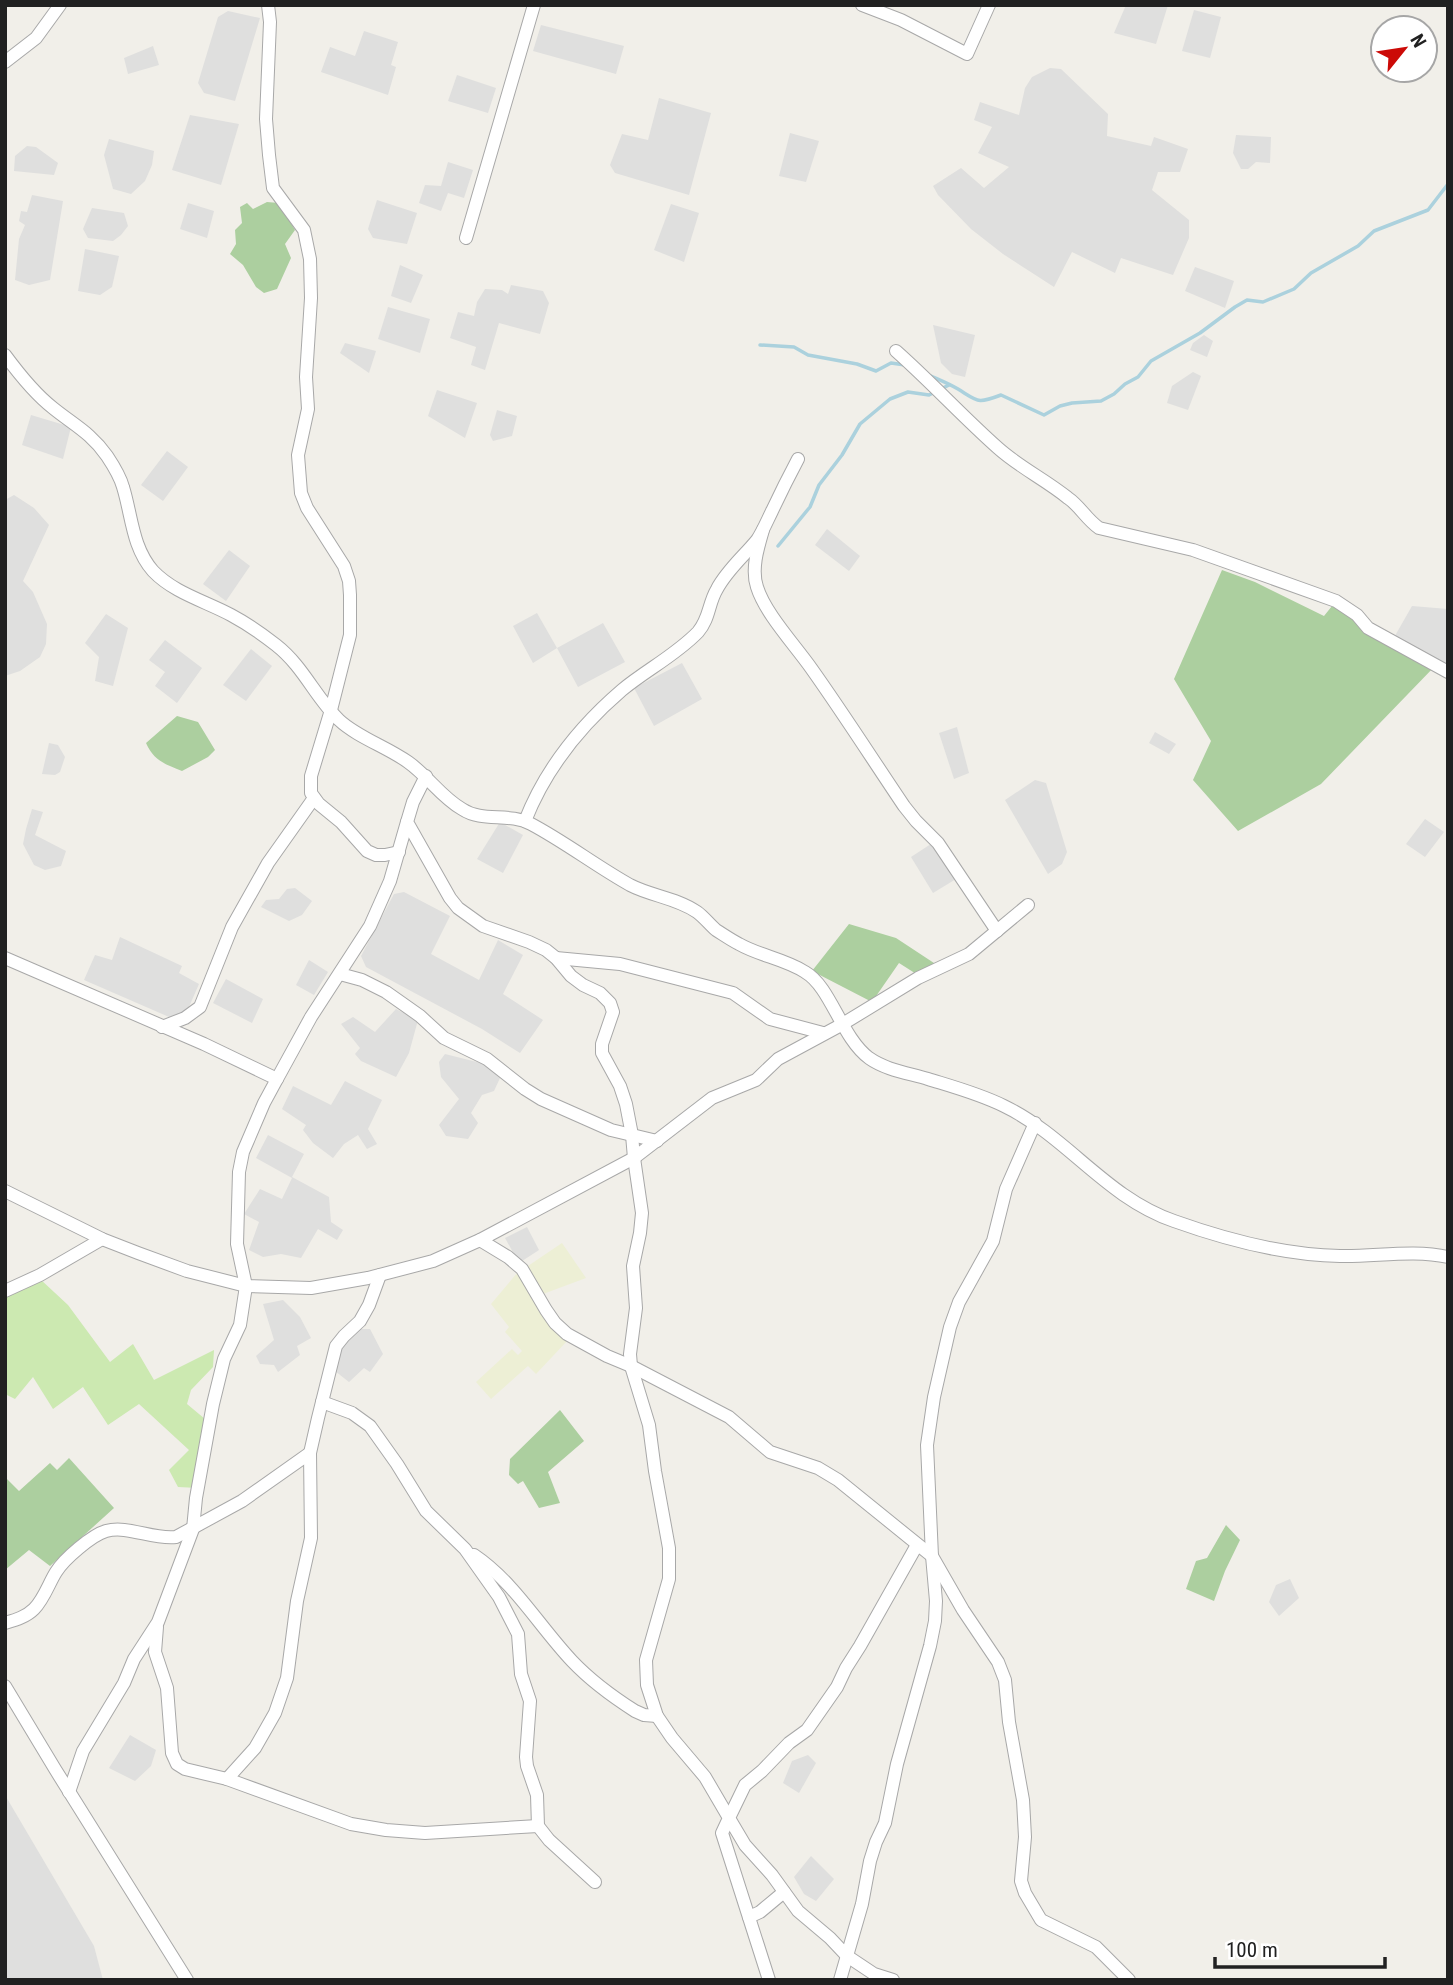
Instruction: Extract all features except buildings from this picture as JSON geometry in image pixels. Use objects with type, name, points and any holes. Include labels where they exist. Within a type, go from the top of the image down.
[{"type":"street","points":[[5,62],[36,38],[60,5]]},
{"type":"street","points":[[268,5],[270,22],[266,119],[272,179],[278,196],[304,230],[310,259],[307,409],[298,456],[301,494],[344,566],[350,595],[350,635],[311,776],[311,793],[367,851],[376,855],[399,852]]},
{"type":"street","points":[[466,238],[534,5]]},
{"type":"street","points":[[862,5],[901,20],[967,54],[989,5]]},
{"type":"street","points":[[896,351],[997,447],[1071,499],[1087,519],[1099,528],[1193,550],[1336,601],[1357,615],[1368,628],[1448,673]]},
{"type":"street","points":[[5,355],[49,405],[90,435],[109,459],[122,485],[135,541],[151,568],[179,590],[232,615],[278,647],[304,674],[331,710],[352,730],[403,758],[466,812],[481,818],[504,817],[525,821],[632,886],[695,910],[720,933],[748,949],[803,970],[820,986],[841,1024],[855,1044],[870,1058],[893,1070],[975,1094],[1004,1106],[1035,1123],[1115,1191],[1167,1219],[1262,1247],[1327,1255],[1421,1254],[1448,1257]]},
{"type":"street","points":[[525,821],[531,804],[564,750],[622,690],[662,662],[703,626],[717,589],[763,530],[798,459]]},
{"type":"street","points":[[763,530],[755,572],[756,586],[764,603],[816,674],[904,806],[938,843],[997,931]]},
{"type":"street","points":[[69,1792],[83,1751],[124,1683],[134,1658],[158,1622],[193,1529],[213,1404],[226,1351],[240,1325],[246,1286],[237,1244],[239,1172],[243,1152],[264,1103],[311,1017],[370,926],[390,881],[413,802],[426,776]]},
{"type":"street","points":[[162,1027],[185,1018],[200,1007],[232,928],[268,863],[314,798]]},
{"type":"street","points":[[407,822],[458,908],[483,926],[529,942],[556,958],[571,976],[600,993],[610,1003],[613,1012],[601,1053],[623,1094],[632,1135],[642,1213],[633,1266],[636,1308],[631,1366],[649,1425],[669,1548],[668,1579],[646,1660],[647,1685],[657,1716],[705,1777],[745,1845],[772,1875],[798,1911],[847,1956],[874,1974],[893,1980]]},
{"type":"street","points":[[5,1191],[102,1239],[187,1271],[246,1286],[311,1288],[380,1275],[441,1259],[634,1158],[712,1098],[756,1080],[778,1059],[918,978],[969,954],[1028,905]]},
{"type":"street","points":[[5,958],[277,1079]]},
{"type":"street","points":[[556,958],[620,964],[720,990],[738,996],[770,1019],[824,1033]]},
{"type":"street","points":[[340,974],[386,992],[420,1016],[444,1038],[487,1059],[534,1095],[611,1130],[657,1141]]},
{"type":"street","points":[[840,1980],[870,1861],[885,1823],[897,1764],[935,1621],[927,1445],[928,1427],[950,1327],[959,1302],[993,1241],[1008,1182],[1035,1123]]},
{"type":"street","points":[[5,1291],[40,1275],[102,1239]]},
{"type":"street","points":[[480,1240],[522,1269],[555,1323],[567,1334],[729,1417],[770,1452],[818,1468],[838,1480],[932,1556],[963,1610],[998,1662],[1005,1680],[1009,1722],[1023,1800],[1025,1837],[1021,1881],[1025,1893],[1041,1920],[1096,1947],[1129,1980]]},
{"type":"street","points":[[227,1779],[255,1748],[275,1713],[287,1678],[298,1601],[311,1538],[310,1453],[336,1346],[360,1321],[369,1306],[380,1275]]},
{"type":"street","points":[[322,1402],[352,1413],[370,1426],[426,1511],[465,1549],[488,1565],[512,1588],[585,1674],[635,1711],[657,1716]]},
{"type":"street","points":[[5,1623],[18,1619],[36,1607],[62,1563],[98,1534],[117,1530],[166,1538],[176,1537],[242,1501],[310,1453]]},
{"type":"street","points":[[769,1980],[722,1833],[746,1785],[789,1743],[807,1730],[837,1687],[917,1545]]},
{"type":"street","points":[[465,1549],[499,1597],[518,1634],[521,1674],[530,1701],[526,1757],[537,1795],[538,1826],[549,1840],[595,1882]]},
{"type":"street","points":[[158,1622],[155,1652],[167,1688],[174,1760],[185,1769],[227,1779],[351,1824],[386,1830],[425,1832],[538,1826]]},
{"type":"street","points":[[5,1686],[187,1980]]},
{"type":"street","points":[[749,1917],[760,1912],[784,1892]]},
{"type":"shaded area","points":[[1126,5],[1168,5],[1156,44],[1114,33]]},
{"type":"shaded area","points":[[1194,10],[1221,17],[1210,58],[1182,51]]},
{"type":"shaded area","points":[[228,11],[260,18],[235,101],[204,93],[198,83],[218,17]]},
{"type":"shaded area","points":[[541,25],[624,46],[616,74],[533,51]]},
{"type":"shaded area","points":[[364,31],[398,42],[391,65],[396,67],[388,95],[321,72],[330,47],[355,56]]},
{"type":"shaded area","points":[[153,46],[159,65],[128,74],[124,58]]},
{"type":"shaded area","points":[[1050,68],[1061,69],[1108,114],[1107,136],[1151,146],[1154,137],[1188,149],[1180,172],[1158,172],[1152,190],[1189,220],[1189,238],[1173,275],[1121,258],[1115,273],[1072,252],[1054,287],[1003,254],[971,229],[938,195],[933,186],[961,168],[984,188],[1009,167],[978,153],[992,127],[974,120],[980,102],[1019,115],[1025,88],[1032,77]]},
{"type":"shaded area","points":[[457,75],[496,88],[488,113],[448,101]]},
{"type":"shaded area","points":[[659,98],[711,113],[689,195],[615,173],[610,165],[622,134],[648,140]]},
{"type":"shaded area","points":[[190,115],[239,124],[221,185],[172,170]]},
{"type":"shaded area","points":[[790,133],[819,141],[806,182],[779,176]]},
{"type":"shaded area","points":[[1236,135],[1271,137],[1270,163],[1256,162],[1248,169],[1241,169],[1233,153]]},
{"type":"shaded area","points":[[109,139],[154,151],[152,165],[145,181],[131,194],[113,189],[104,155]]},
{"type":"shaded area","points":[[27,146],[36,147],[58,163],[54,175],[14,171],[15,156]]},
{"type":"shaded area","points":[[448,162],[473,170],[464,198],[448,193],[441,211],[419,203],[425,185],[441,186]]},
{"type":"shaded area","points":[[32,195],[63,201],[50,280],[29,285],[15,280],[19,239],[25,225],[19,221],[21,211],[27,212]]},
{"type":"shaded area","points":[[377,200],[417,213],[407,244],[373,238],[368,229]]},
{"type":"shaded area","points":[[188,203],[214,211],[207,238],[180,229]]},
{"type":"shaded area","points":[[671,204],[699,213],[684,262],[654,250]]},
{"type":"shaded area","points":[[92,208],[124,213],[128,226],[113,241],[88,238],[83,229]]},
{"type":"shaded area","points":[[85,249],[119,256],[112,287],[100,295],[78,291]]},
{"type":"shaded area","points":[[400,265],[423,275],[411,303],[391,296]]},
{"type":"shaded area","points":[[1195,267],[1234,281],[1225,308],[1185,291]]},
{"type":"shaded area","points":[[511,285],[543,291],[549,303],[540,334],[499,323],[485,370],[471,365],[476,347],[450,338],[458,312],[474,316],[477,302],[485,289],[502,290],[508,294]]},
{"type":"shaded area","points":[[388,307],[430,319],[420,353],[378,339]]},
{"type":"shaded area","points":[[933,325],[975,335],[965,377],[952,374],[941,363]]},
{"type":"shaded area","points":[[1204,335],[1213,341],[1207,357],[1190,350],[1193,343]]},
{"type":"shaded area","points":[[345,343],[376,351],[369,373],[340,353]]},
{"type":"shaded area","points":[[1193,372],[1201,376],[1188,410],[1167,403],[1172,386]]},
{"type":"shaded area","points":[[437,390],[477,403],[465,438],[428,416]]},
{"type":"shaded area","points":[[497,410],[517,416],[512,436],[493,441],[490,435]]},
{"type":"shaded area","points":[[31,415],[71,427],[63,459],[22,445]]},
{"type":"shaded area","points":[[167,451],[188,467],[163,501],[141,485]]},
{"type":"shaded area","points":[[14,495],[34,508],[49,525],[23,581],[33,592],[47,624],[46,644],[40,657],[20,671],[5,676],[5,500]]},
{"type":"shaded area","points":[[827,529],[860,556],[849,571],[815,545]]},
{"type":"shaded area","points":[[229,550],[250,566],[226,601],[203,584]]},
{"type":"shaded area","points":[[1412,606],[1448,609],[1448,672],[1392,641]]},
{"type":"shaded area","points":[[537,613],[557,648],[533,663],[513,626]]},
{"type":"shaded area","points":[[106,614],[128,628],[113,686],[95,681],[99,657],[85,643]]},
{"type":"shaded area","points":[[603,623],[625,662],[578,687],[557,648]]},
{"type":"shaded area","points":[[165,640],[202,668],[177,703],[155,686],[165,672],[149,660]]},
{"type":"shaded area","points":[[251,649],[272,666],[246,701],[223,685]]},
{"type":"shaded area","points":[[682,663],[702,699],[654,726],[634,688]]},
{"type":"shaded area","points":[[957,727],[969,773],[954,779],[939,733]]},
{"type":"shaded area","points":[[1155,732],[1176,744],[1169,754],[1149,743]]},
{"type":"shaded area","points":[[49,743],[58,745],[65,757],[60,772],[55,775],[42,774]]},
{"type":"shaded area","points":[[1035,780],[1046,783],[1067,852],[1062,864],[1048,874],[1005,800]]},
{"type":"shaded area","points":[[32,809],[43,812],[35,835],[66,851],[61,866],[45,870],[34,865],[23,844]]},
{"type":"shaded area","points":[[1425,819],[1444,832],[1425,857],[1406,844]]},
{"type":"shaded area","points":[[500,822],[523,835],[503,873],[477,859]]},
{"type":"shaded area","points":[[934,842],[956,879],[933,893],[911,857]]},
{"type":"shaded area","points":[[295,888],[312,901],[302,915],[289,921],[261,907],[266,900],[279,899],[287,889]]},
{"type":"shaded area","points":[[404,892],[450,916],[431,954],[479,980],[498,940],[523,955],[503,994],[543,1020],[520,1053],[482,1029],[366,967],[361,956],[394,894]]},
{"type":"shaded area","points":[[120,937],[182,966],[179,973],[199,984],[185,1016],[176,1020],[84,980],[95,955],[112,960]]},
{"type":"shaded area","points":[[309,960],[328,972],[314,995],[296,985]]},
{"type":"shaded area","points":[[226,979],[263,999],[252,1023],[213,1003]]},
{"type":"shaded area","points":[[396,1009],[418,1020],[409,1053],[396,1077],[361,1061],[355,1054],[360,1048],[341,1024],[353,1017],[375,1032]]},
{"type":"shaded area","points":[[445,1054],[485,1064],[500,1078],[494,1091],[482,1095],[471,1113],[478,1123],[468,1139],[446,1136],[439,1125],[459,1099],[441,1077],[439,1062]]},
{"type":"shaded area","points":[[345,1081],[382,1100],[368,1129],[377,1144],[367,1149],[358,1135],[344,1144],[333,1158],[313,1143],[303,1130],[306,1125],[282,1109],[293,1086],[331,1105]]},
{"type":"shaded area","points":[[268,1135],[304,1154],[292,1177],[329,1197],[331,1222],[343,1230],[337,1240],[318,1229],[301,1258],[281,1254],[263,1257],[249,1250],[259,1222],[244,1214],[260,1189],[282,1199],[292,1178],[256,1158]]},
{"type":"shaded area","points":[[527,1227],[539,1250],[519,1263],[505,1238]]},
{"type":"shaded area","points":[[283,1300],[300,1317],[311,1338],[297,1346],[300,1355],[278,1372],[274,1365],[260,1364],[256,1356],[274,1340],[263,1304]]},
{"type":"shaded area","points":[[358,1329],[370,1329],[383,1354],[370,1372],[364,1368],[349,1382],[335,1371],[337,1354],[351,1333]]},
{"type":"shaded area","points":[[1290,1579],[1299,1598],[1279,1616],[1269,1602],[1276,1585]]},
{"type":"shaded area","points":[[130,1735],[156,1750],[151,1766],[135,1781],[109,1768]]},
{"type":"shaded area","points":[[808,1755],[816,1763],[799,1793],[783,1783],[792,1761]]},
{"type":"shaded area","points":[[5,1795],[94,1946],[103,1980],[5,1980]]},
{"type":"shaded area","points":[[811,1856],[834,1879],[816,1901],[804,1894],[794,1877]]},
{"type":"green space","points":[[267,202],[279,203],[295,230],[285,244],[291,258],[277,289],[264,293],[256,287],[243,265],[230,254],[236,244],[235,230],[242,223],[240,207],[247,203],[253,209]]},
{"type":"green space","points":[[1222,570],[1255,582],[1324,616],[1336,601],[1436,665],[1321,784],[1238,831],[1193,780],[1211,741],[1174,679]]},
{"type":"green space","points":[[177,716],[198,722],[215,750],[208,757],[182,771],[156,758],[146,743]]},
{"type":"green space","points":[[849,924],[896,938],[937,965],[921,977],[899,963],[872,1002],[812,971]]},
{"type":"green space","points":[[562,1243],[586,1278],[543,1294],[525,1268]]},
{"type":"green space","points":[[518,1272],[568,1340],[536,1374],[528,1366],[491,1399],[476,1382],[512,1349],[518,1355],[522,1351],[505,1332],[509,1327],[491,1304]]},
{"type":"green space","points":[[40,1279],[68,1305],[110,1362],[133,1344],[154,1380],[214,1350],[213,1367],[191,1390],[187,1404],[211,1424],[198,1488],[178,1487],[169,1470],[189,1450],[139,1404],[108,1425],[83,1387],[53,1409],[33,1377],[15,1399],[5,1394],[5,1294]]},
{"type":"green space","points":[[560,1410],[584,1441],[548,1472],[560,1503],[539,1508],[523,1481],[518,1484],[509,1475],[510,1459]]},
{"type":"green space","points":[[69,1458],[114,1508],[50,1566],[29,1550],[5,1570],[5,1477],[19,1491],[50,1463],[57,1470]]},
{"type":"green space","points":[[1226,1525],[1240,1540],[1214,1601],[1186,1589],[1196,1561],[1207,1558]]},
{"type":"waterway","points":[[931,376],[975,399],[987,400],[1001,395],[1044,415],[1072,403],[1101,401],[1138,377],[1151,361],[1200,333],[1235,307],[1247,300],[1263,302],[1294,289],[1311,273],[1358,246],[1374,231],[1428,210],[1448,184]]},
{"type":"waterway","points":[[760,345],[794,347],[808,355],[857,364],[876,371],[891,363],[905,365]]},
{"type":"waterway","points":[[778,546],[810,507],[819,485],[842,455],[860,424],[890,399],[908,392],[929,395],[949,385]]}]
